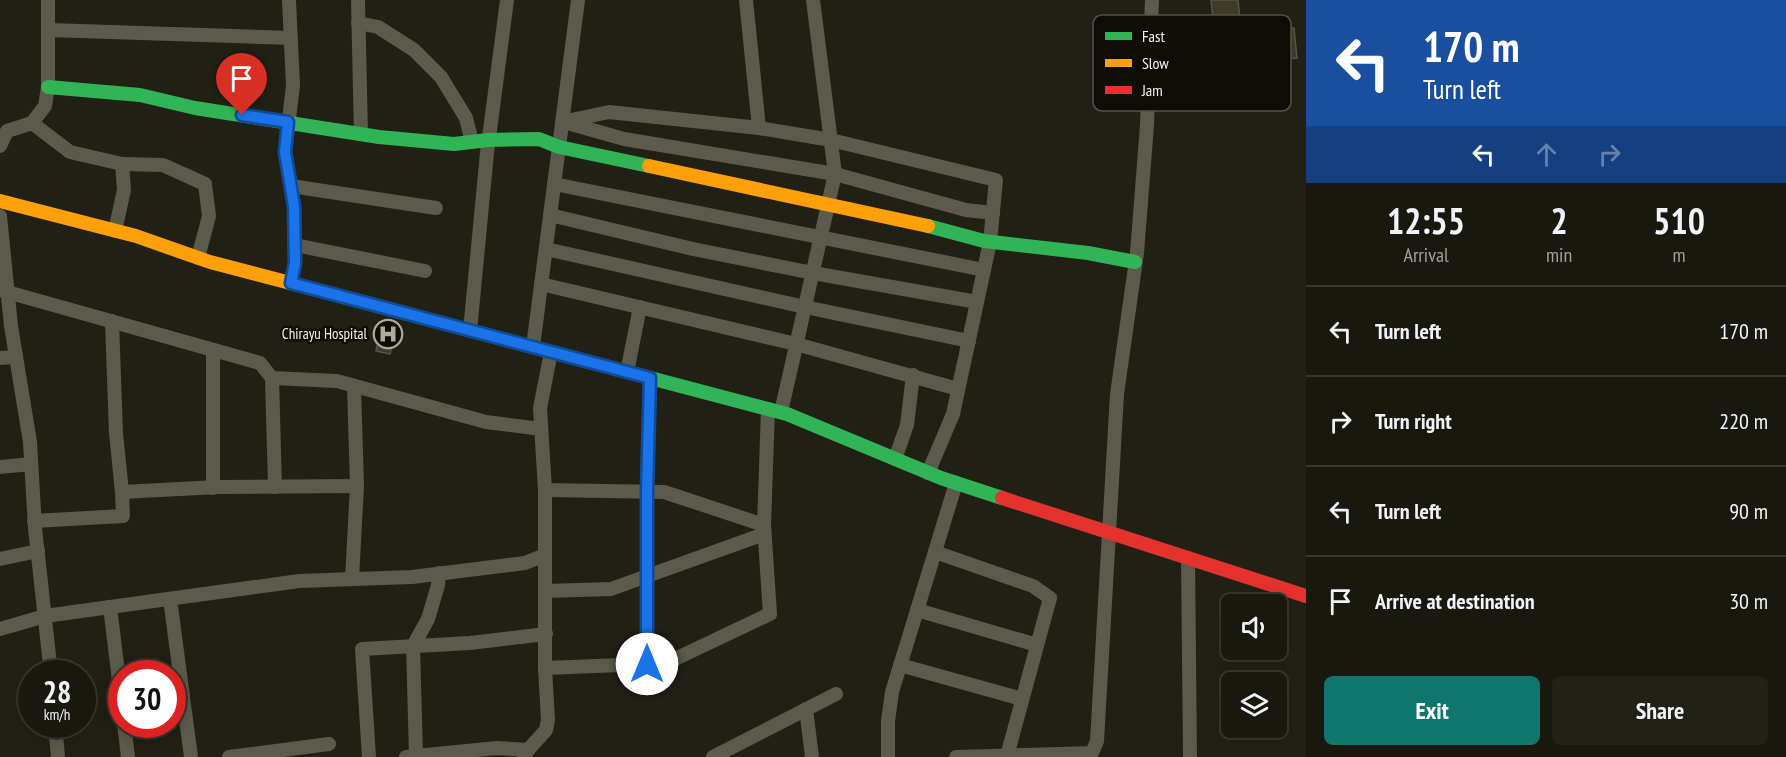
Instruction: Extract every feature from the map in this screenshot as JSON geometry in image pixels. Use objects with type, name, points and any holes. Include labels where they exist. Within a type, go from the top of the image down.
[{"type":"street","points":[[0,146],[7,132],[32,123],[45,106],[48,87],[48,0]]},
{"type":"street","points":[[289,0],[293,86],[285,152],[294,206],[295,263],[291,283]]},
{"type":"street","points":[[358,0],[360,134]]},
{"type":"street","points":[[470,331],[488,141],[507,0]]},
{"type":"street","points":[[533,347],[578,0]]},
{"type":"street","points":[[746,0],[759,129]]},
{"type":"street","points":[[545,668],[647,664],[675,659],[770,614],[764,529],[775,410],[796,344],[835,174],[813,0]]},
{"type":"street","points":[[1151,15],[1152,0]]},
{"type":"street","points":[[358,23],[378,27],[396,38],[414,50],[441,76],[466,118],[472,142]]},
{"type":"street","points":[[49,30],[291,38]]},
{"type":"street","points":[[48,87],[140,95],[195,108],[360,134],[454,144],[538,139],[559,147],[919,224],[990,242],[1088,253],[1135,262]]},
{"type":"street","points":[[956,757],[1092,753],[1097,741],[1117,394],[1135,262],[1148,111]]},
{"type":"street","points":[[562,122],[609,112],[759,129],[831,140],[996,180],[990,242],[953,414],[928,472]]},
{"type":"street","points":[[562,122],[624,139],[835,174],[966,210],[993,213]]},
{"type":"street","points":[[32,123],[70,152],[122,164],[163,165],[205,184],[209,216],[198,258]]},
{"type":"street","points":[[115,231],[124,190],[122,164]]},
{"type":"street","points":[[554,184],[984,270]]},
{"type":"street","points":[[291,186],[436,208]]},
{"type":"street","points":[[0,201],[136,236],[198,258],[775,410],[956,483],[1306,596]]},
{"type":"street","points":[[550,215],[693,249],[977,302]]},
{"type":"street","points":[[0,216],[4,291],[30,442],[34,521],[50,660]]},
{"type":"street","points":[[295,244],[425,271]]},
{"type":"street","points":[[546,249],[969,341]]},
{"type":"street","points":[[541,284],[796,344],[958,389]]},
{"type":"street","points":[[4,291],[260,363],[272,378],[275,487]]},
{"type":"street","points":[[627,372],[640,307]]},
{"type":"street","points":[[34,521],[123,516],[116,433],[112,321]]},
{"type":"street","points":[[213,350],[213,488]]},
{"type":"street","points":[[439,573],[438,585],[428,619],[413,646],[411,757],[497,748],[526,753],[546,730],[548,720],[545,668],[545,490],[540,408],[551,352]]},
{"type":"street","points":[[0,358],[16,357]]},
{"type":"street","points":[[895,459],[907,425],[913,375]]},
{"type":"street","points":[[272,378],[337,381],[486,422],[541,429]]},
{"type":"street","points":[[647,664],[647,491],[650,378]]},
{"type":"street","points":[[352,579],[357,486],[354,386]]},
{"type":"street","points":[[0,467],[31,464]]},
{"type":"street","points":[[888,757],[888,722],[892,692],[956,483]]},
{"type":"street","points":[[122,492],[357,486]]},
{"type":"street","points":[[545,490],[664,492],[764,529]]},
{"type":"street","points":[[546,591],[612,589],[764,529]]},
{"type":"street","points":[[0,559],[38,551]]},
{"type":"street","points":[[935,552],[1033,586],[1050,598],[1007,756]]},
{"type":"street","points":[[0,629],[45,616],[299,581],[412,577],[525,563],[546,555]]},
{"type":"street","points":[[1188,558],[1190,757]]},
{"type":"street","points":[[171,599],[191,757]]},
{"type":"street","points":[[110,607],[116,660]]},
{"type":"street","points":[[917,610],[1037,645]]},
{"type":"street","points":[[369,757],[362,649],[470,643],[546,634]]},
{"type":"street","points":[[900,665],[1022,699]]},
{"type":"street","points":[[713,757],[836,694]]},
{"type":"street","points":[[806,710],[812,757]]},
{"type":"street","points":[[56,738],[58,757]]},
{"type":"street","points":[[126,738],[128,757]]},
{"type":"street","points":[[229,757],[329,744]]},
{"type":"building","points":[[1211,0],[1238,0],[1240,15],[1213,15]]},
{"type":"building","points":[[1291,28],[1294,28],[1297,58],[1291,59]]},
{"type":"building","points":[[383,321],[397,324],[390,354],[376,351]]},
{"type":"traffic: fast","points":[[48,87],[140,95],[195,108],[379,137],[454,144],[488,140],[539,139],[559,147],[649,166]]},
{"type":"traffic: fast","points":[[928,226],[984,241],[1088,253],[1135,262]]},
{"type":"traffic: fast","points":[[298,285],[787,414],[941,478],[1002,498]]},
{"type":"traffic: slow","points":[[649,166],[928,226]]},
{"type":"traffic: slow","points":[[0,201],[136,236],[210,262],[298,285]]},
{"type":"traffic: jam","points":[[1002,498],[1306,596]]},
{"type":"place","name":"Chirayu Hospital","points":[[388,334]]},
{"type":"route","points":[[242,115],[288,122],[285,152],[294,206],[295,263],[291,283],[650,378],[647,491],[647,664]]}]
